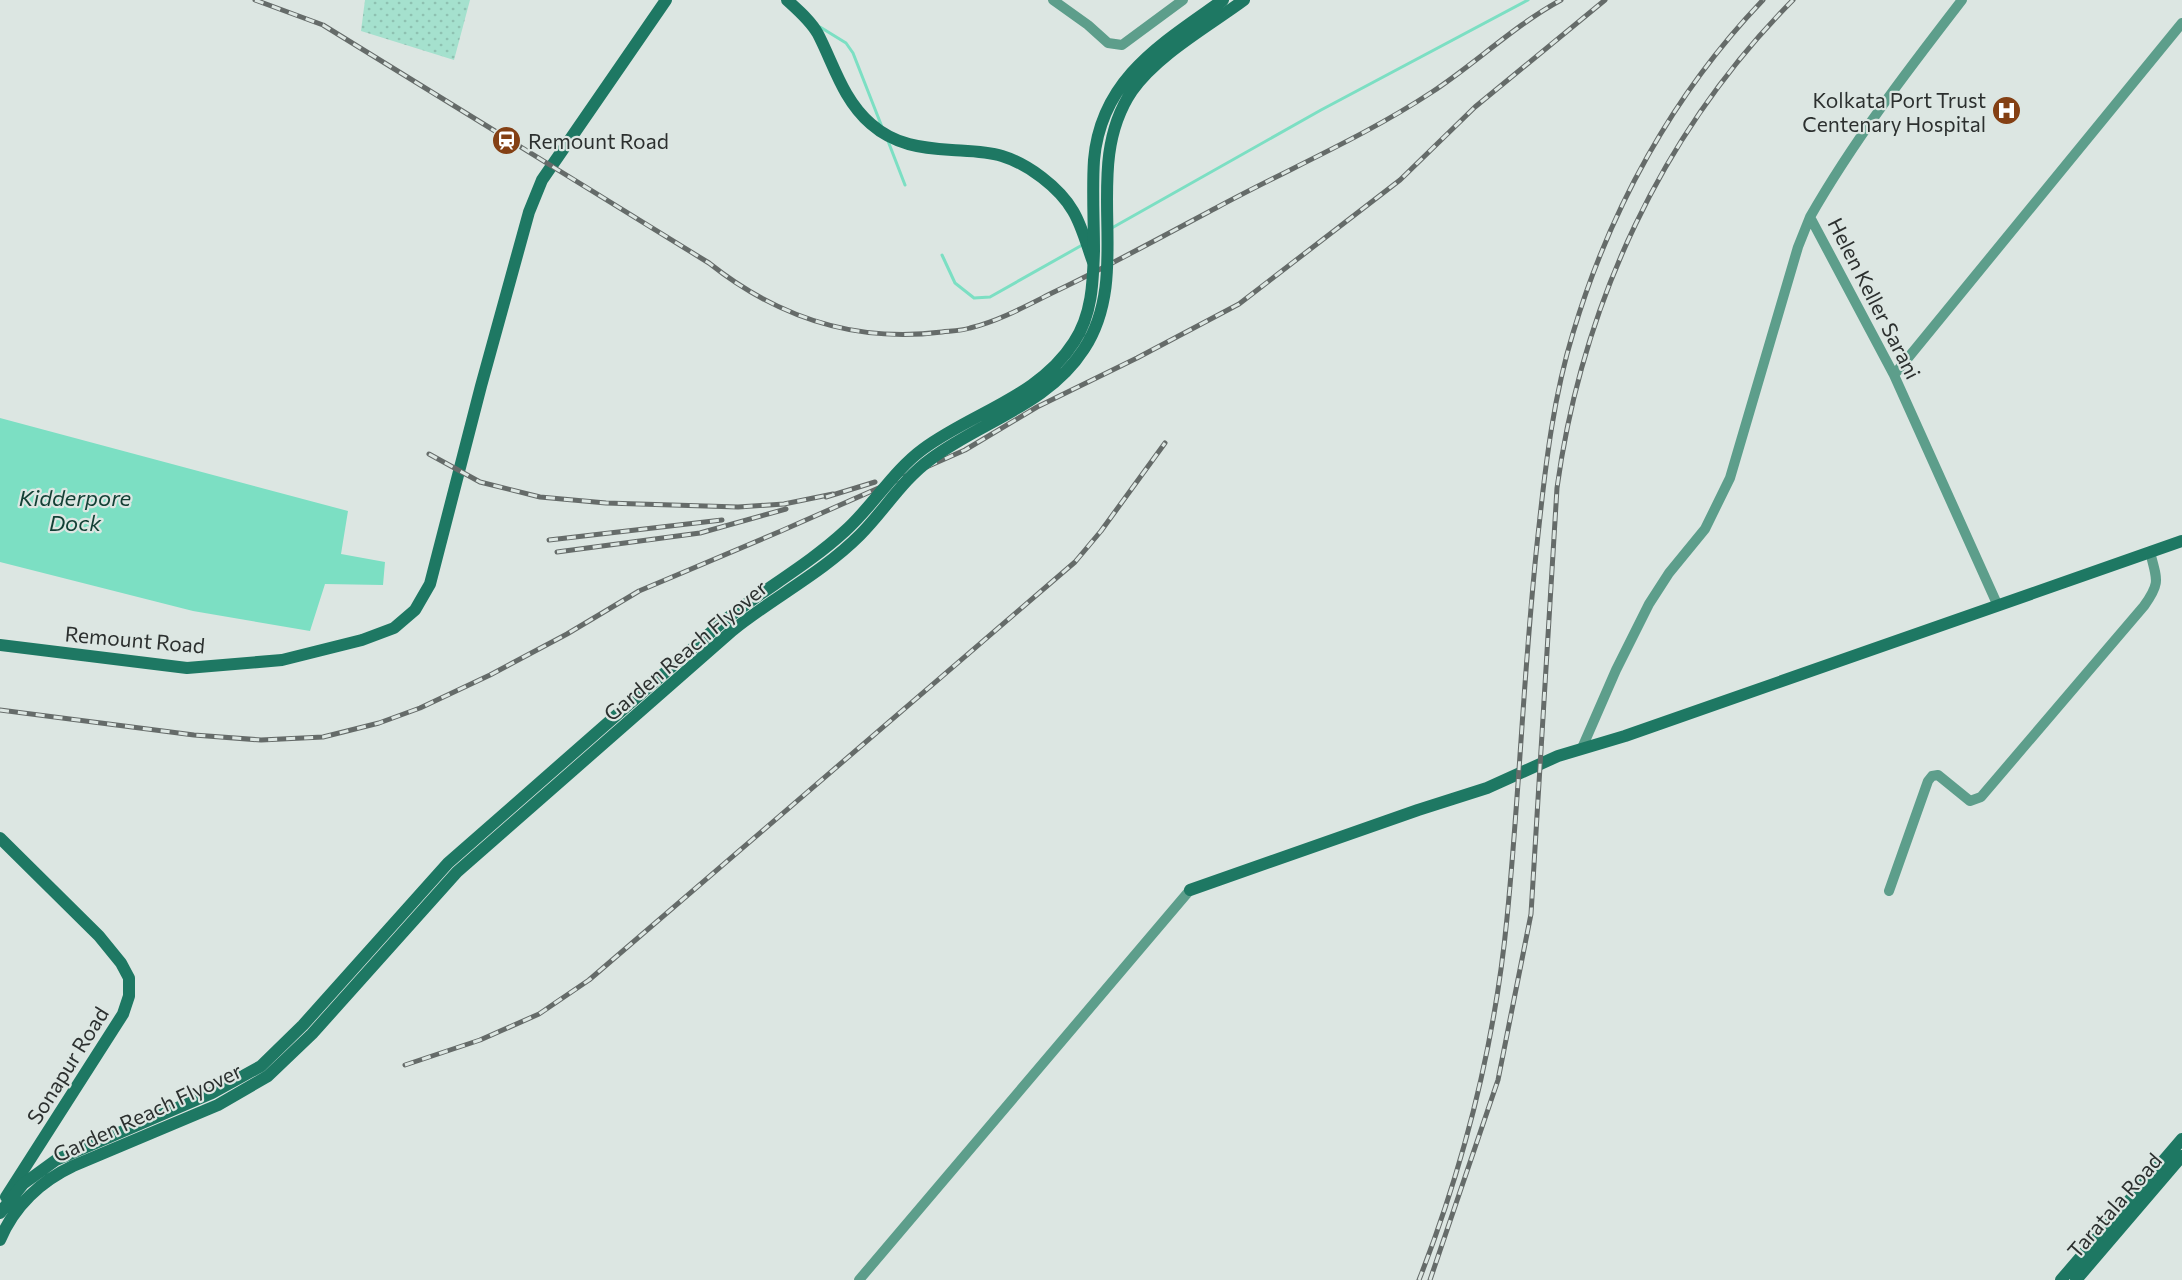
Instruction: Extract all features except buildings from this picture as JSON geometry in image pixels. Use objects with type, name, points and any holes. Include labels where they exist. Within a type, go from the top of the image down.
[{"type":"main road","name":"Remount Road","points":[[0,645],[187,668],[282,660],[362,640],[394,628],[415,610],[430,584],[481,386],[530,212],[542,180],[666,0]]},
{"type":"main road","points":[[787,0],[817,32],[838,80],[854,105],[871,124],[903,144],[921,148],[1003,156],[1034,173],[1053,186],[1073,211],[1094,263]]},
{"type":"main road","name":"Garden Reach Flyover","points":[[0,1213],[23,1184],[50,1164],[212,1093],[243,1077],[268,1059],[303,1025],[424,888],[494,822],[725,620],[822,552],[851,526],[922,450],[1020,393],[1050,371],[1068,351],[1082,328],[1091,297],[1094,263],[1095,158],[1099,133],[1107,109],[1123,82],[1143,59],[1223,0]]},
{"type":"main road","name":"Garden Reach Flyover","points":[[0,1240],[8,1223],[23,1202],[51,1178],[218,1105],[268,1076],[312,1034],[433,897],[502,832],[733,630],[759,609],[830,562],[860,535],[929,460],[951,445],[1026,404],[1047,390],[1069,370],[1093,334],[1103,300],[1107,160],[1111,136],[1119,114],[1133,90],[1152,68],[1244,0]]},
{"type":"main road","points":[[1190,890],[1487,788],[1558,756],[1625,736],[2182,541]]},
{"type":"main road","name":"Sonapur Road","points":[[0,838],[99,936],[121,963],[129,978],[129,996],[123,1014],[0,1207]]},
{"type":"main road","points":[[2061,1280],[2182,1139]]},
{"type":"main road","name":"Taratala Road","points":[[2076,1280],[2182,1156]]},
{"type":"street","points":[[1053,0],[1088,25],[1108,43],[1122,45],[1183,0]]},
{"type":"street","name":"Helen Keller Sarani","points":[[1962,0],[1898,81],[1830,182],[1810,217],[1894,375],[1998,606]]},
{"type":"street","points":[[1894,375],[2182,23]]},
{"type":"street","points":[[1582,748],[1604,696],[1649,604],[1669,573],[1705,529],[1731,478],[1755,389],[1798,248],[1810,217]]},
{"type":"street","points":[[1889,891],[1928,781],[1932,776],[1938,775],[1970,801],[1981,797],[2129,624],[2155,590],[2156,574],[2150,552]]},
{"type":"street","points":[[860,1280],[1190,890]]},
{"type":"shaded area","points":[[365,0],[470,0],[454,60],[361,31]]},
{"type":"water","name":"Kidderpore Dock","points":[[0,418],[348,511],[341,554],[385,562],[383,585],[325,584],[310,631],[193,611],[0,562]]},
{"type":"waterway","points":[[1110,229],[1321,110],[1528,0]]},
{"type":"waterway","points":[[820,27],[846,43],[853,53],[882,127]]},
{"type":"waterway","points":[[888,141],[905,185]]},
{"type":"waterway","points":[[942,255],[955,283],[974,298],[990,297],[1084,244]]},
{"type":"railway","points":[[255,0],[323,25],[762,298],[818,322],[878,333],[910,334],[960,330],[981,325],[1024,307],[1115,261],[1353,138],[1406,108],[1448,81],[1528,21],[1561,0]]},
{"type":"railway","points":[[0,710],[194,735],[261,740],[323,737],[379,723],[420,708],[490,675],[567,634],[639,591],[965,450],[1037,407],[1239,304],[1400,180],[1475,107],[1605,0]]},
{"type":"railway","points":[[1419,1280],[1463,1148],[1495,1011],[1507,918],[1539,526],[1552,428],[1566,356],[1588,287],[1606,242],[1648,155],[1701,74],[1763,0]]},
{"type":"railway","points":[[1430,1280],[1498,1080],[1531,914],[1557,488],[1569,420],[1586,353],[1608,288],[1635,225],[1667,164],[1704,106],[1746,51],[1793,0]]},
{"type":"railway","points":[[405,1065],[480,1040],[539,1014],[589,980],[1075,562],[1101,531],[1165,443]]},
{"type":"railway","points":[[429,454],[480,482],[540,497],[606,503],[738,507],[784,504],[833,494]]},
{"type":"railway","points":[[826,497],[875,482]]},
{"type":"railway","points":[[557,552],[700,533],[786,509]]},
{"type":"railway","points":[[549,540],[722,520]]},
{"type":"place","name":"Kolkata Port Trust Centenary Hospital","points":[[2007,111]]},
{"type":"place","name":"Remount Road","points":[[507,140]]}]
